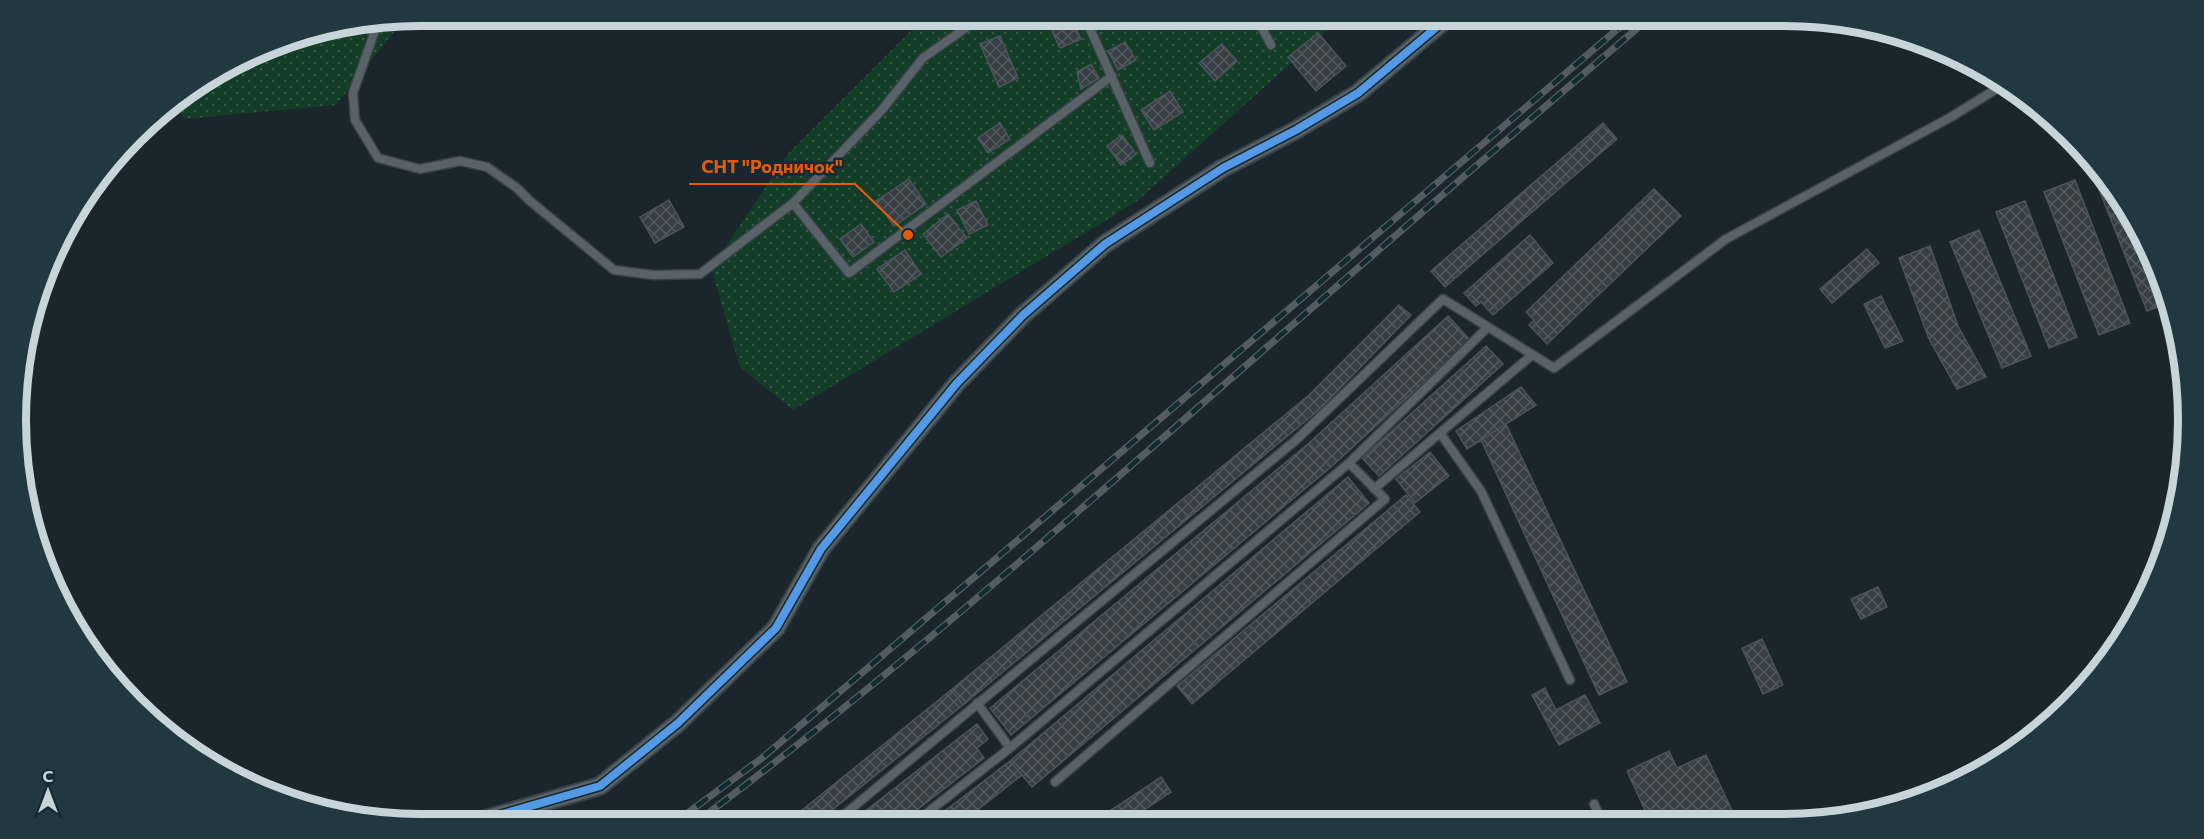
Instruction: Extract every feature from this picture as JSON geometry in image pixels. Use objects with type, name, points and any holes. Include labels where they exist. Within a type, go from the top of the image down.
[{"type":"street","points":[[503,814],[600,786],[678,723],[776,628],[820,549],[957,383],[1023,315],[1105,244],[1223,168],[1296,130],[1358,93],[1438,26]]},
{"type":"lane","points":[[376,28],[353,93],[355,120],[378,158],[420,169],[460,161],[487,167],[517,188],[614,270],[653,275],[700,274],[793,202],[881,111],[923,58],[968,26]]},
{"type":"lane","points":[[1089,26],[1150,164]]},
{"type":"lane","points":[[1261,26],[1271,45]]},
{"type":"lane","points":[[793,202],[849,273],[1112,76]]},
{"type":"lane","points":[[845,814],[1296,440],[1443,299],[1554,368],[1726,239],[1951,117],[1997,88]]},
{"type":"lane","points":[[926,814],[1010,748],[1349,463],[1488,327]]},
{"type":"lane","points":[[1374,489],[1532,355]]},
{"type":"lane","points":[[1440,433],[1481,491],[1570,681]]},
{"type":"lane","points":[[1055,782],[1385,499],[1349,463]]},
{"type":"lane","points":[[977,704],[1010,748]]},
{"type":"lane","points":[[1594,804],[1599,814]]},
{"type":"green space","points":[[399,26],[336,105],[184,119],[178,108],[180,107],[222,78],[269,55],[343,33]]},
{"type":"green space","points":[[916,26],[1333,26],[1136,202],[793,410],[740,367],[711,268],[789,153]]},
{"type":"building","points":[[1062,26],[1075,26],[1081,39],[1060,48],[1052,31]]},
{"type":"building","points":[[1318,33],[1346,66],[1316,91],[1288,57]]},
{"type":"building","points":[[1000,36],[1018,78],[999,87],[980,44]]},
{"type":"building","points":[[1125,42],[1136,60],[1118,70],[1108,51]]},
{"type":"building","points":[[1222,44],[1237,61],[1215,81],[1199,63]]},
{"type":"building","points":[[1091,64],[1099,78],[1081,89],[1077,72]]},
{"type":"building","points":[[1170,91],[1183,112],[1154,130],[1141,110]]},
{"type":"building","points":[[1000,123],[1010,139],[988,153],[978,138]]},
{"type":"building","points":[[1603,123],[1617,139],[1445,287],[1431,271]]},
{"type":"building","points":[[1122,135],[1136,154],[1121,165],[1107,146]]},
{"type":"building","points":[[2094,176],[2126,223],[2149,269],[2162,306],[2147,311]]},
{"type":"building","points":[[909,179],[926,204],[894,226],[876,201]]},
{"type":"building","points":[[2075,180],[2130,323],[2099,335],[2044,192]]},
{"type":"building","points":[[1654,189],[1681,216],[1547,344],[1529,325],[1534,320],[1526,312]]},
{"type":"building","points":[[669,200],[684,227],[655,243],[640,217]]},
{"type":"building","points":[[976,201],[988,225],[969,234],[957,210]]},
{"type":"building","points":[[2025,201],[2077,337],[2049,348],[1996,212]]},
{"type":"building","points":[[948,214],[967,238],[941,257],[923,234]]},
{"type":"building","points":[[861,224],[874,242],[853,257],[840,239]]},
{"type":"building","points":[[1979,230],[2031,356],[2002,368],[1950,242]]},
{"type":"building","points":[[1530,235],[1553,263],[1493,315],[1481,302],[1476,306],[1464,293]]},
{"type":"building","points":[[1930,246],[1958,326],[1986,377],[1957,389],[1929,339],[1899,258]]},
{"type":"building","points":[[1867,249],[1879,263],[1832,303],[1820,289]]},
{"type":"building","points":[[905,250],[921,274],[894,292],[877,269]]},
{"type":"building","points":[[1881,296],[1903,341],[1885,348],[1864,304]]},
{"type":"building","points":[[1399,305],[1411,315],[1320,409],[963,705],[951,690],[1309,395]]},
{"type":"building","points":[[1448,316],[1470,340],[1331,467],[1309,443]]},
{"type":"building","points":[[1486,346],[1503,364],[1379,476],[1362,458]]},
{"type":"building","points":[[1521,387],[1536,405],[1467,449],[1456,431]]},
{"type":"building","points":[[1506,424],[1627,682],[1599,695],[1481,440]]},
{"type":"building","points":[[1309,443],[1331,467],[1011,735],[990,708]]},
{"type":"building","points":[[1430,452],[1449,476],[1415,503],[1396,479]]},
{"type":"building","points":[[1348,477],[1369,503],[1032,787],[1010,761]]},
{"type":"building","points":[[1406,495],[1420,512],[1192,704],[1177,686]]},
{"type":"building","points":[[1878,587],[1887,607],[1861,619],[1851,599]]},
{"type":"building","points":[[1762,639],[1783,685],[1763,694],[1742,648]]},
{"type":"building","points":[[1545,688],[1556,710],[1585,695],[1600,723],[1559,745],[1532,695]]},
{"type":"building","points":[[951,690],[963,705],[827,814],[797,814]]},
{"type":"building","points":[[977,724],[988,739],[977,748],[984,758],[912,814],[862,814]]},
{"type":"building","points":[[1669,751],[1677,768],[1706,755],[1734,814],[1647,814],[1627,771]]},
{"type":"building","points":[[1010,761],[1022,775],[972,814],[941,814]]},
{"type":"building","points":[[1161,777],[1171,792],[1138,814],[1105,814]]},
{"type":"railway","points":[[686,814],[762,758],[1621,26]]},
{"type":"railway","points":[[707,814],[824,724],[949,621],[1640,26]]},
{"type":"cycle path","points":[[503,814],[600,786],[678,723],[776,628],[821,549],[957,383],[1023,315],[1105,244],[1223,168],[1296,130],[1358,93],[1438,26]]},
{"type":"place","name":"СНТ \"Родничок\"","points":[[908,235]]}]
